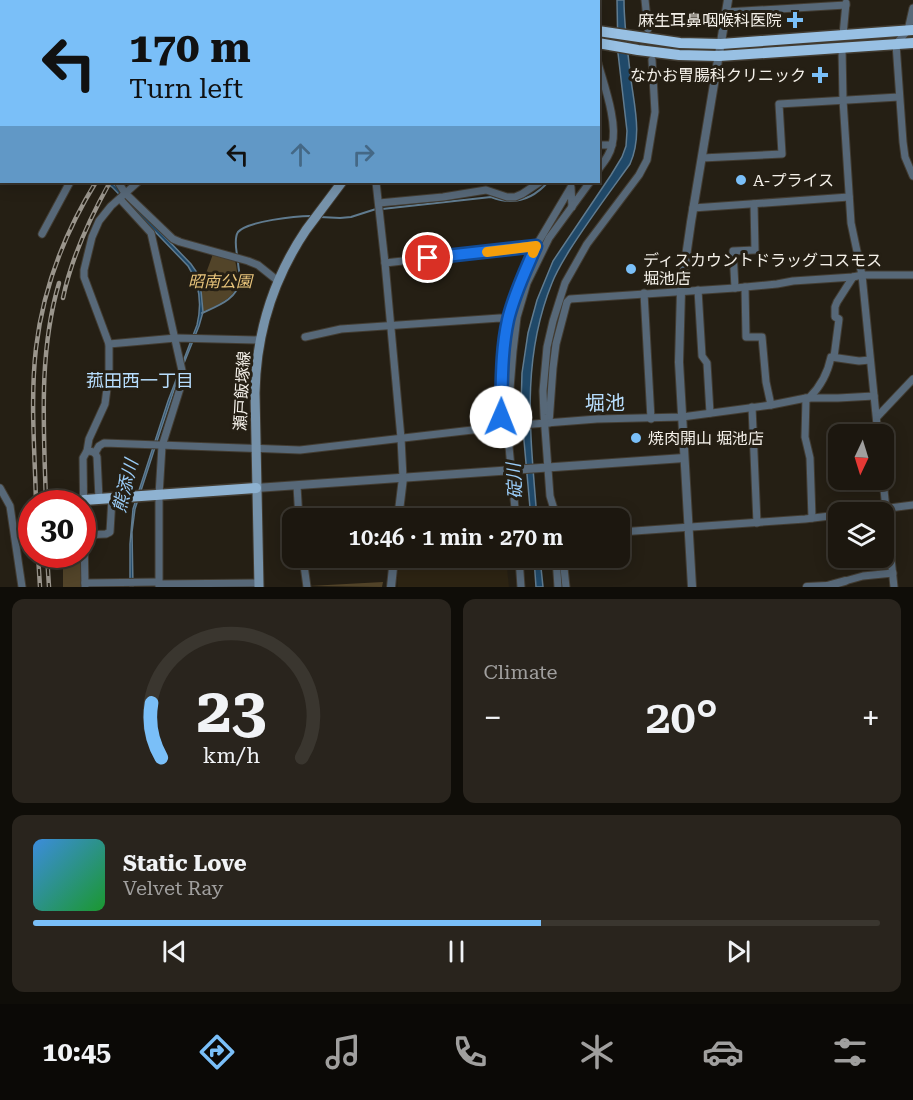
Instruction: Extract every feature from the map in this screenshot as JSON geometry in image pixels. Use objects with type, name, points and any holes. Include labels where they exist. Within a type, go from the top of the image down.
[{"type":"highway","points":[[601,37],[636,37],[680,43],[721,44],[911,30]]},
{"type":"highway","points":[[601,37],[638,50],[679,55],[719,56],[913,42]]},
{"type":"main road","name":"瀬戸飯塚線","points":[[259,585],[255,372],[260,340],[278,281],[305,232],[341,183]]},
{"type":"main road","points":[[96,499],[256,488]]},
{"type":"street","points":[[645,0],[648,29]]},
{"type":"street","points":[[691,587],[679,362],[681,291],[728,0]]},
{"type":"street","points":[[726,12],[846,2],[843,35]]},
{"type":"street","points":[[913,8],[911,30],[896,44],[905,157],[913,176]]},
{"type":"street","points":[[842,48],[851,223],[862,275],[877,424]]},
{"type":"street","points":[[551,508],[543,390],[547,347],[565,283],[587,244],[633,184],[647,160],[655,112],[652,60]]},
{"type":"street","points":[[600,71],[613,123],[612,145],[600,167]]},
{"type":"street","points":[[702,158],[782,154],[779,104],[899,97]]},
{"type":"street","points":[[600,145],[612,145]]},
{"type":"street","points":[[42,234],[68,183]]},
{"type":"street","points":[[118,183],[123,196],[151,233],[183,375],[161,446],[159,584]]},
{"type":"street","points":[[84,490],[83,458],[105,404],[109,373],[109,344],[84,277],[84,270],[95,227],[102,216],[137,183]]},
{"type":"street","points":[[376,183],[401,438],[403,478],[399,508]]},
{"type":"street","points":[[379,206],[486,190],[507,197],[515,197],[538,183]]},
{"type":"street","points":[[515,508],[507,426],[517,317],[527,284],[549,238],[589,183]]},
{"type":"street","points":[[507,426],[501,417],[502,358],[508,319],[536,246],[571,187],[572,207]]},
{"type":"street","points":[[123,196],[173,239],[258,265],[278,281]]},
{"type":"street","points":[[693,208],[849,197]]},
{"type":"street","points":[[735,288],[734,251],[755,250],[754,204]]},
{"type":"street","points":[[385,263],[536,246]]},
{"type":"street","points":[[546,423],[556,344],[567,302],[573,298],[735,288],[862,275],[913,275]]},
{"type":"street","points":[[807,398],[815,392],[829,366],[831,357],[834,357],[839,319],[835,317],[835,307],[853,277]]},
{"type":"street","points":[[745,287],[746,337],[762,337],[766,382],[771,405]]},
{"type":"street","points":[[698,290],[702,356],[706,363],[710,413]]},
{"type":"street","points":[[644,293],[651,419]]},
{"type":"street","points":[[305,337],[341,329],[508,319]]},
{"type":"street","points":[[109,344],[176,338],[260,340]]},
{"type":"street","points":[[834,357],[859,361],[870,360]]},
{"type":"street","points":[[877,417],[913,379]]},
{"type":"street","points":[[95,453],[104,443],[300,450],[507,426],[597,419],[682,417],[807,398],[874,396]]},
{"type":"street","points":[[807,398],[805,437],[810,458],[812,518]]},
{"type":"street","points":[[752,407],[756,523]]},
{"type":"street","points":[[87,452],[95,453]]},
{"type":"street","points":[[95,453],[98,459],[99,499]]},
{"type":"street","points":[[256,488],[684,458]]},
{"type":"street","points":[[297,486],[298,508]]},
{"type":"street","points":[[0,488],[10,506],[22,587]]},
{"type":"street","points":[[550,496],[554,508]]},
{"type":"street","points":[[96,534],[110,532],[112,498]]},
{"type":"street","points":[[894,507],[913,505]]},
{"type":"street","points":[[630,531],[828,516]]},
{"type":"street","points":[[85,568],[85,585],[132,582],[259,585]]},
{"type":"street","points":[[304,568],[307,587]]},
{"type":"street","points":[[391,587],[393,568]]},
{"type":"street","points":[[520,568],[521,587]]},
{"type":"street","points":[[557,568],[558,587]]},
{"type":"street","points":[[564,568],[566,587]]},
{"type":"street","points":[[892,568],[894,587]]},
{"type":"street","points":[[807,587],[827,586],[862,576],[893,573]]},
{"type":"shaded area","points":[[399,568],[507,568],[509,587],[398,587]]},
{"type":"green space","name":"昭南公園","points":[[213,254],[235,260],[236,288],[228,299],[203,312],[198,274],[205,276]]},
{"type":"green space","points":[[63,568],[82,568],[82,587],[63,587]]},
{"type":"green space","points":[[383,582],[382,587],[309,586]]},
{"type":"water","points":[[617,0],[624,0],[626,40],[637,133],[636,144],[630,164],[560,267],[542,312],[535,342],[530,400],[536,508],[530,508],[521,407],[522,373],[528,333],[537,300],[553,261],[611,175],[626,146],[627,131],[618,53]]},
{"type":"water","points":[[105,183],[111,183],[117,187],[191,264],[200,280],[203,312],[178,378],[135,509],[132,532],[133,587],[130,587],[130,544],[133,509],[168,401],[197,325],[200,302],[195,280],[188,266],[112,187]]},
{"type":"water","points":[[535,568],[541,568],[543,587],[536,587]]},
{"type":"waterway","points":[[382,209],[491,197],[507,201],[522,200],[536,193],[547,183]]},
{"type":"waterway","points":[[320,217],[351,217],[376,209]]},
{"type":"waterway","points":[[237,255],[236,237],[243,228],[273,220],[311,216]]},
{"type":"waterway","points":[[202,313],[226,301],[235,292],[240,280],[238,261]]},
{"type":"railway","points":[[35,490],[33,387],[39,326],[50,283],[65,241],[95,183]]},
{"type":"railway","points":[[63,298],[82,238],[109,183]]},
{"type":"railway","points":[[46,490],[45,365],[52,310],[59,283]]},
{"type":"railway","points":[[39,568],[40,587]]},
{"type":"railway","points":[[48,568],[49,587]]},
{"type":"slow traffic","points":[[487,252],[536,246],[533,253]]},
{"type":"place","name":"麻生耳鼻咽喉科医院","points":[[795,20]]},
{"type":"place","name":"なかお胃腸科クリニック","points":[[820,75]]},
{"type":"place","name":"A-プライス","points":[[741,180]]},
{"type":"place","name":"ディスカウントドラッグコスモス 堀池店","points":[[631,269]]},
{"type":"place","name":"焼肉開山 堀池店","points":[[636,438]]},
{"type":"district","name":"菰田西一丁目","points":[[140,380]]},
{"type":"district","name":"堀池","points":[[605,403]]},
{"type":"route","points":[[428,258],[536,246],[508,319],[502,358],[501,417]]},
{"type":"water label","name":"碇川","points":[[514,481]]},
{"type":"water label","name":"熊添川","points":[[125,486]]}]
